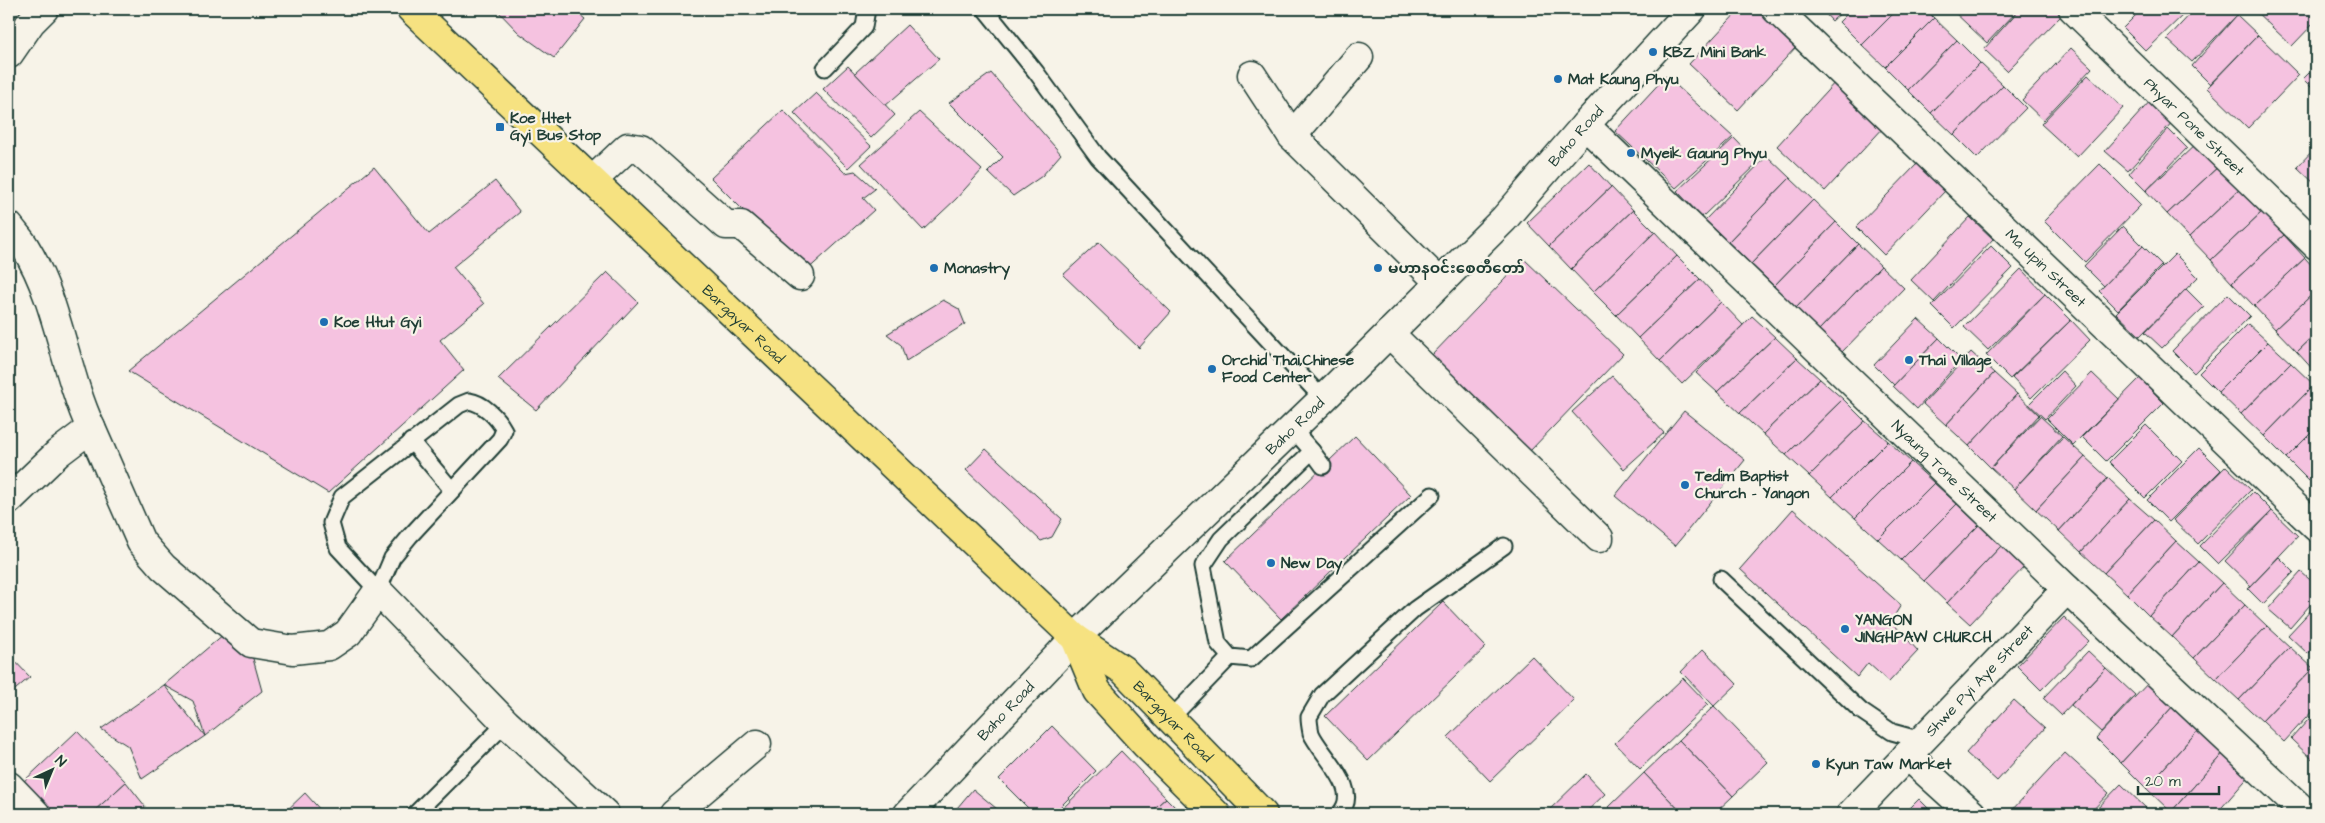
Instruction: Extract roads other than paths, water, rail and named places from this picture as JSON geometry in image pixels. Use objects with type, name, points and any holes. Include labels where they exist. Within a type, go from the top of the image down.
[{"type":"main road","name":"Bargayar Road","points":[[411,9],[1075,638],[1123,670],[1263,814]]},
{"type":"main road","name":"Bargayar Road","points":[[1075,638],[1097,691],[1146,745],[1216,814]]},
{"type":"street","points":[[9,54],[31,22],[44,9]]},
{"type":"street","name":"Ma Upin Street","points":[[1776,9],[2316,527]]},
{"type":"street","name":"Phyar Pone Street","points":[[2073,9],[2316,245]]},
{"type":"street","name":"Baho Road","points":[[908,814],[1075,638],[1291,427],[1323,399],[1504,219],[1585,125],[1690,10]]},
{"type":"street","points":[[1292,136],[1359,57]]},
{"type":"street","points":[[1252,75],[1292,136],[1439,282]]},
{"type":"street","name":"Nyaung Tone Street","points":[[1585,125],[2066,589],[2306,814]]},
{"type":"street","points":[[592,181],[628,147],[640,149],[726,225],[741,225],[800,276]]},
{"type":"street","points":[[9,226],[25,247],[44,288],[78,400],[141,542],[163,567],[251,643],[294,650],[330,646],[348,633],[378,591],[506,723],[606,814]]},
{"type":"street","points":[[1389,333],[1599,538]]},
{"type":"street","points":[[9,500],[58,454],[91,428]]},
{"type":"street","name":"Shwe Pyi Aye Street","points":[[1851,814],[2066,589]]},
{"type":"street","points":[[674,814],[757,744]]},
{"type":"street","points":[[1914,748],[1972,814]]},
{"type":"street","points":[[9,786],[36,814]]},
{"type":"lane","points":[[825,68],[864,27],[867,9]]},
{"type":"lane","points":[[985,9],[1036,72],[1098,157],[1323,399]]},
{"type":"lane","points":[[469,401],[478,403],[500,423],[504,430],[500,439],[392,558],[378,591],[338,548],[331,523],[342,497],[458,404],[469,401]]},
{"type":"lane","points":[[1291,427],[1323,466]]},
{"type":"lane","points":[[411,441],[452,490]]},
{"type":"lane","points":[[1312,451],[1221,539],[1203,566],[1218,643],[1230,657],[1251,659],[1360,552],[1432,495]]},
{"type":"lane","points":[[1339,814],[1344,810],[1346,787],[1311,732],[1308,717],[1322,696],[1415,609],[1504,546]]},
{"type":"lane","points":[[1721,579],[1861,711],[1914,748]]},
{"type":"lane","points":[[1170,719],[1230,657]]},
{"type":"lane","points":[[415,814],[506,723]]},
{"type":"place","name":"KBZ Mini Bank","points":[[1653,52]]},
{"type":"place","name":"Mat Kaung Phyu","points":[[1558,79]]},
{"type":"place","name":"Koe Htet Gyi Bus Stop","points":[[500,127]]},
{"type":"place","name":"Myeik Gaung Phyu","points":[[1631,153]]},
{"type":"place","name":"Monastry","points":[[934,268]]},
{"type":"place","name":"မဟာနဝင်းစေတီတော်","points":[[1378,268]]},
{"type":"place","name":"Koe Htut Gyi","points":[[324,322]]},
{"type":"place","name":"Thai Village","points":[[1909,360]]},
{"type":"place","name":"Orchid Thai,Chinese Food Center","points":[[1212,369]]},
{"type":"place","name":"Tedim Baptist Church - Yangon","points":[[1685,485]]},
{"type":"place","name":"New Day","points":[[1271,563]]},
{"type":"place","name":"YANGON JINGHPAW CHURCH","points":[[1845,629]]},
{"type":"place","name":"Kyun Taw Market","points":[[1816,764]]}]
